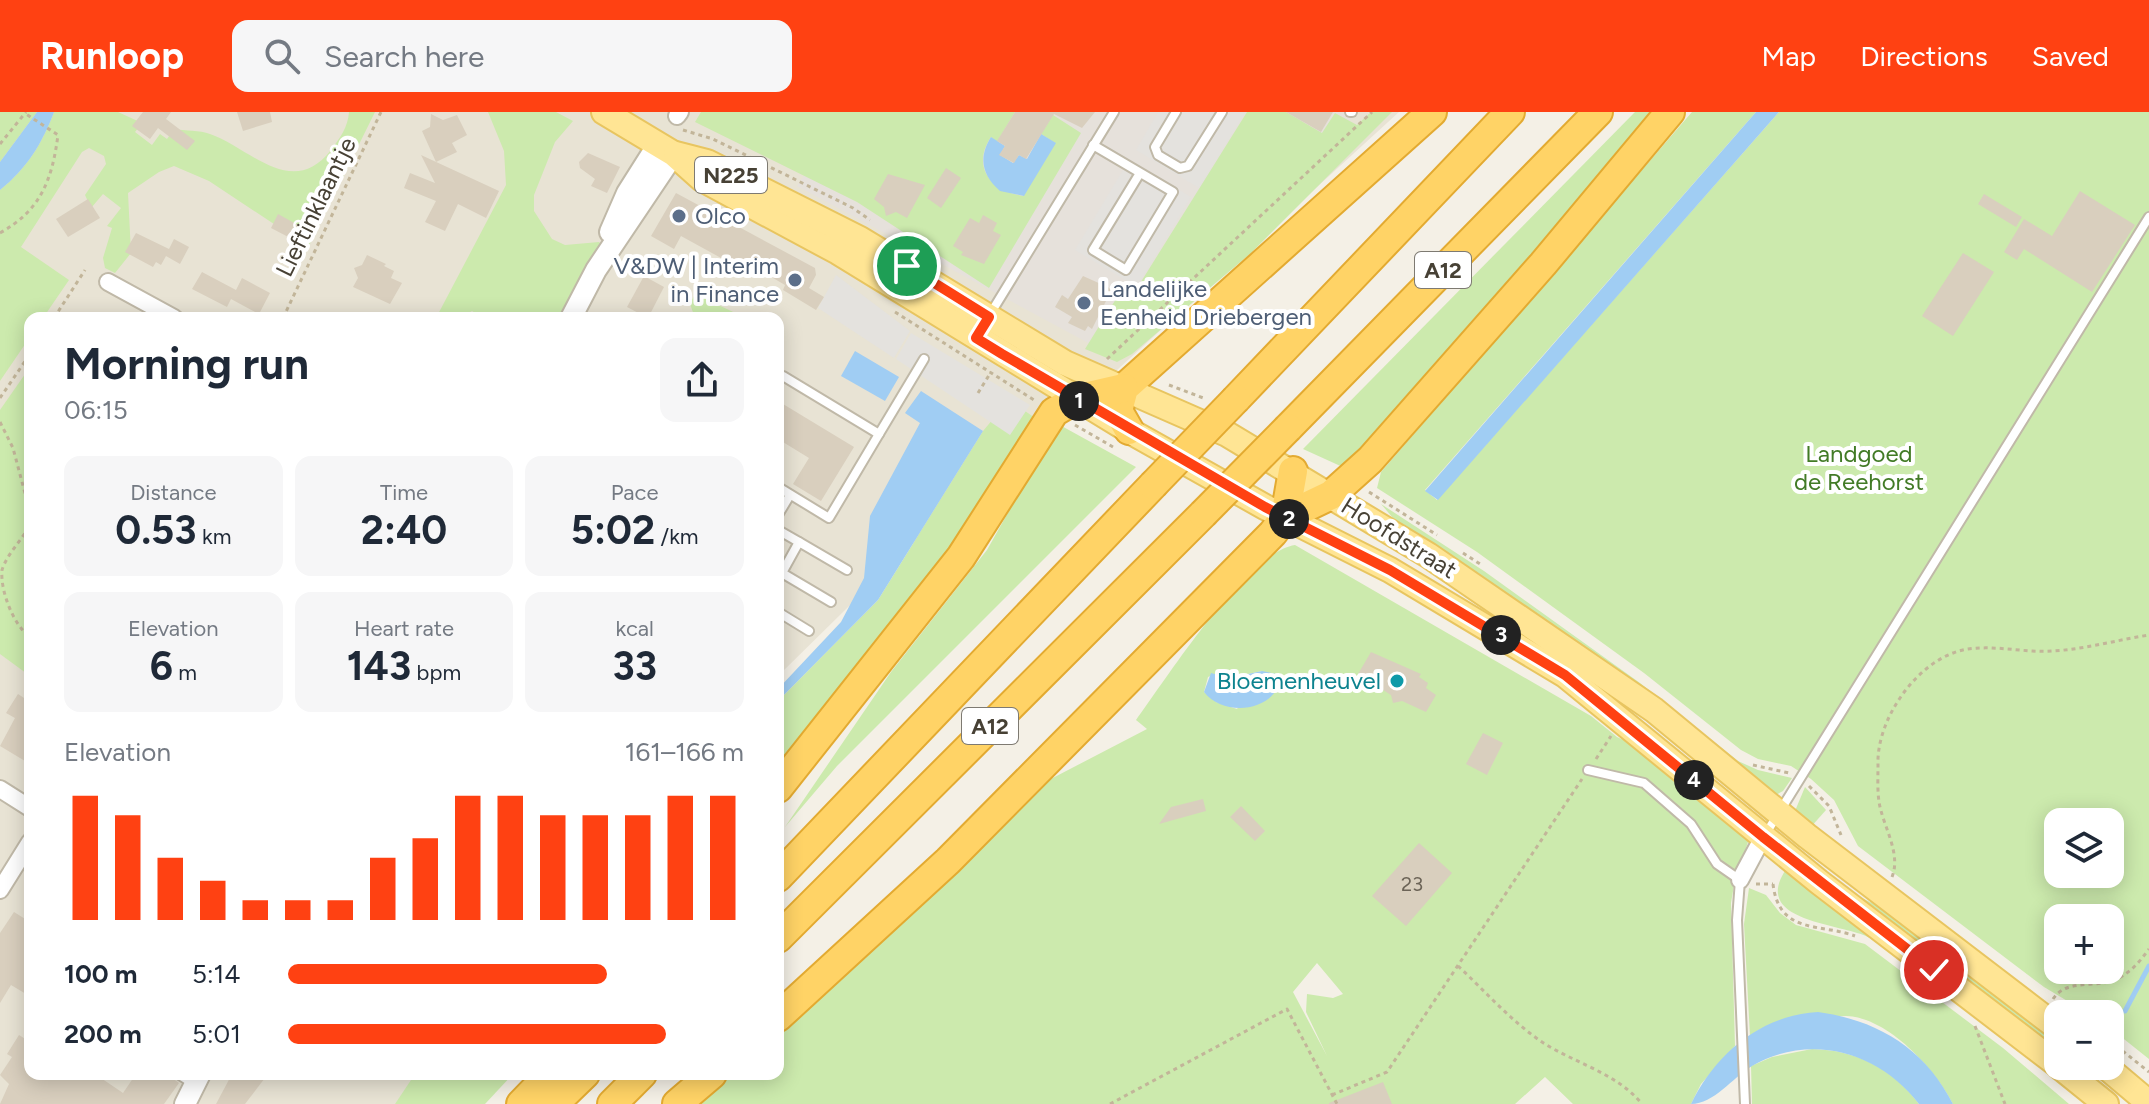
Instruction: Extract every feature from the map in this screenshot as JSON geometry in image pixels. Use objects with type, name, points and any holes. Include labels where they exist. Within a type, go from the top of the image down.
[{"type":"highway","points":[[784,780],[961,557],[1063,400],[1124,388],[1432,112]]},
{"type":"highway","name":"A12","points":[[784,871],[1510,112]]},
{"type":"highway","name":"A12","points":[[784,932],[1203,514],[1598,112]]},
{"type":"highway","points":[[1285,517],[1331,495],[1370,460],[1450,372],[1670,112]]},
{"type":"highway","points":[[1124,388],[1118,411],[1129,430]]},
{"type":"highway","points":[[1285,517],[1293,471]]},
{"type":"highway","name":"A12","points":[[784,1011],[948,861],[1273,533],[1285,517]]},
{"type":"highway","points":[[521,1104],[544,1080]]},
{"type":"highway","points":[[554,1104],[579,1080]]},
{"type":"highway","points":[[612,1104],[636,1080]]},
{"type":"highway","points":[[677,1104],[705,1080]]},
{"type":"main road","name":"Hoofdstraat","points":[[604,112],[673,131],[707,162],[860,239],[982,327],[1063,400],[1129,430],[1285,517],[1390,570],[1565,675],[1763,837],[2044,1055]]},
{"type":"main road","name":"Hoofdstraat","points":[[982,327],[1200,421],[1293,471],[1510,610],[1654,710],[1778,813],[2044,1017]]},
{"type":"main road","name":"Hoofdstraat","points":[[2076,1080],[2106,1104]]},
{"type":"main road","points":[[2122,1080],[2149,1103]]},
{"type":"street","points":[[574,312],[596,270],[616,217],[673,131]]},
{"type":"street","points":[[108,282],[163,312]]},
{"type":"street","points":[[0,789],[24,804]]},
{"type":"street","points":[[1740,880],[1763,837]]},
{"type":"street","points":[[0,890],[24,852]]},
{"type":"street","points":[[185,1104],[191,1080]]},
{"type":"lane","points":[[982,327],[1114,112]]},
{"type":"lane","points":[[1176,112],[1155,147],[1158,155],[1180,168],[1188,166],[1222,112]]},
{"type":"lane","points":[[1093,145],[1173,192],[1126,270],[1093,250],[1140,173]]},
{"type":"lane","points":[[1763,837],[2149,217]]},
{"type":"lane","points":[[784,491],[829,518],[924,359]]},
{"type":"lane","points":[[784,377],[879,434]]},
{"type":"lane","points":[[784,505],[790,495]]},
{"type":"lane","points":[[784,533],[847,570]]},
{"type":"lane","points":[[784,569],[799,542]]},
{"type":"lane","points":[[784,578],[831,602]]},
{"type":"lane","points":[[784,616],[809,631]]},
{"type":"lane","points":[[1588,770],[1644,783],[1691,824],[1717,864],[1740,880],[1737,920],[1745,1104]]},
{"type":"path","name":"Lieftinklaantje","points":[[286,312],[381,112]]},
{"type":"path","points":[[1101,364],[1372,112]]},
{"type":"path","points":[[0,144],[26,113],[58,135],[53,174],[25,219],[0,233]]},
{"type":"path","points":[[673,131],[729,147],[853,208],[877,225]]},
{"type":"path","points":[[58,312],[85,270]]},
{"type":"path","points":[[0,398],[24,363]]},
{"type":"path","points":[[978,393],[990,373]]},
{"type":"path","points":[[0,422],[13,448],[24,489]]},
{"type":"path","points":[[24,534],[2,570],[0,583],[17,628],[24,633]]},
{"type":"path","points":[[1890,881],[1896,867],[1879,804],[1879,741],[1882,729],[1903,695],[1927,669],[1946,655],[1968,649],[2050,652],[2149,635]]},
{"type":"path","points":[[1332,1095],[1387,1072],[1616,729]]},
{"type":"path","points":[[1799,779],[1823,799],[1833,816]]},
{"type":"path","points":[[1773,884],[1780,909],[1801,925],[1862,938]]},
{"type":"path","points":[[2053,1000],[2064,988],[2109,981],[2131,971],[2149,949]]},
{"type":"path","points":[[1458,966],[1538,1039],[1605,1075],[1634,1094],[1642,1104]]},
{"type":"path","points":[[1110,1104],[1287,1009],[1337,1104]]},
{"type":"path","points":[[1975,1022],[2005,1104]]},
{"type":"path","points":[[2124,1052],[2149,1072]]},
{"type":"shaded area","points":[[0,112],[1399,112],[1058,424],[1038,420],[784,670],[784,312],[24,312],[24,1080],[426,1080],[406,1104],[0,1104]]},
{"type":"shaded area","points":[[846,112],[1359,112],[1105,352],[797,186]]},
{"type":"shaded area","points":[[1158,112],[1246,112],[1199,188],[1136,150]]},
{"type":"shaded area","points":[[1129,160],[1191,197],[1137,287],[1075,250]]},
{"type":"shaded area","points":[[836,275],[910,331],[894,358],[818,308]]},
{"type":"shaded area","points":[[911,333],[1030,405],[1010,435],[896,359]]},
{"type":"green space","points":[[0,112],[37,112],[0,162]]},
{"type":"green space","points":[[54,112],[118,112],[142,123],[135,132],[152,145],[160,134],[167,139],[174,129],[206,133],[271,166],[286,171],[301,171],[316,164],[331,150],[347,123],[349,112],[375,112],[294,276],[297,254],[292,236],[209,181],[174,166],[159,172],[128,193],[131,253],[115,273],[105,268],[103,258],[112,228],[107,226],[121,208],[103,194],[91,208],[85,195],[106,164],[104,156],[89,148],[82,152],[21,247],[69,280],[47,312],[24,312],[24,346],[0,381],[0,190],[33,155]]},
{"type":"green space","points":[[488,112],[556,112],[573,121],[555,142],[534,195],[534,211],[552,239],[565,245],[599,242],[604,248],[574,312],[439,312],[506,185],[504,151]]},
{"type":"green space","points":[[701,112],[1015,112],[997,142],[991,137],[983,158],[984,168],[994,183],[1023,196],[1055,143],[1041,134],[1053,115],[1081,133],[989,288],[857,202],[695,122]]},
{"type":"green space","points":[[1247,112],[1286,112],[1322,133],[1335,113],[1357,125],[1371,112],[1392,112],[1251,253],[1132,354],[1117,362],[1085,349],[1124,286],[1134,293]]},
{"type":"green space","points":[[1635,112],[1653,112],[1347,469],[1303,449]]},
{"type":"green space","name":"Landgoed de Reehorst","points":[[1692,112],[1756,112],[1425,490],[1437,500],[1779,112],[2149,112],[2149,1059],[2124,1039],[2124,1000],[2066,1000],[2044,987],[1858,846],[1834,800],[1811,779],[1791,766],[1758,759],[1741,750],[1644,673],[1477,552],[1377,488],[1381,472]]},
{"type":"green space","points":[[695,294],[733,312],[693,312],[690,304]]},
{"type":"green space","points":[[24,376],[24,672],[0,654],[0,410]]},
{"type":"green space","points":[[1009,400],[1038,420],[981,515],[784,766],[784,695],[878,600],[983,431]]},
{"type":"green space","points":[[1058,424],[1136,467],[837,766],[785,827],[891,672],[987,550]]},
{"type":"green space","points":[[1381,504],[1484,571],[1640,683],[1738,761],[1758,770],[1792,778],[1783,791],[1774,796],[1482,576],[1393,518]]},
{"type":"green space","points":[[1295,545],[1591,716],[1617,737],[1643,749],[1749,839],[1731,903],[1735,1046],[1701,1084],[1691,1104],[1573,1104],[1545,1077],[1515,1104],[701,1104],[727,1080],[784,1080],[784,1026],[1045,782],[1147,729],[1136,720],[1209,619],[1254,569],[1276,553]],"holes":[[[1262,671],[1237,709],[1216,702],[1204,692],[1208,677],[1215,674],[1229,678]],[[1317,963],[1343,994],[1333,998],[1307,994],[1306,1012],[1327,1056],[1293,992]]]},
{"type":"green space","points":[[1805,787],[1826,810],[1810,828],[1795,811]]},
{"type":"green space","points":[[1800,851],[1856,895],[1900,917],[2044,1027],[2044,1040],[1797,855]]},
{"type":"green space","points":[[1787,868],[2044,1064],[2044,1069],[1870,938],[1804,918],[1789,910],[1780,900],[1778,886]]},
{"type":"green space","points":[[1749,888],[1766,895],[1780,913],[1796,925],[1865,944],[2003,1048],[2069,1104],[1953,1104],[1923,1061],[1894,1035],[1862,1019],[1846,1016],[1814,1019],[1760,1029],[1750,1036],[1744,924]]},
{"type":"green space","points":[[1812,1049],[1843,1053],[1872,1063],[1897,1080],[1919,1104],[1752,1104],[1751,1066],[1772,1057]]},
{"type":"green space","points":[[411,1080],[507,1080],[485,1104],[395,1104]]},
{"type":"water","points":[[37,112],[54,112],[33,155],[0,190],[0,162]]},
{"type":"water","points":[[1756,112],[1779,112],[1438,500],[1425,491]]},
{"type":"water","points":[[1041,134],[1056,143],[1024,196],[1000,191],[989,179],[984,166],[984,152],[991,137],[1005,146],[1000,155],[1013,163],[1019,155],[1027,159]]},
{"type":"water","points":[[855,351],[899,377],[885,401],[841,376]]},
{"type":"water","points":[[921,391],[983,431],[878,600],[784,695],[784,683],[841,622],[864,578],[870,516],[920,423],[905,413]]},
{"type":"water","points":[[1262,671],[1281,675],[1271,697],[1261,703],[1249,707],[1224,706],[1204,692],[1211,673],[1229,678]]},
{"type":"water","points":[[1818,1012],[1860,1022],[1898,1040],[1929,1068],[1953,1104],[1919,1104],[1884,1071],[1864,1060],[1820,1049],[1797,1050],[1774,1056],[1752,1066],[1707,1100],[1691,1104],[1713,1069],[1742,1040],[1777,1021]]},
{"type":"building","points":[[143,112],[171,112],[166,119],[195,141],[187,150],[158,128],[150,139],[132,126]]},
{"type":"building","points":[[237,112],[270,112],[272,122],[243,131]]},
{"type":"building","points":[[1015,112],[1095,112],[1082,128],[1054,114],[1026,159],[1019,155],[1014,163],[999,155],[1005,146],[997,141]]},
{"type":"building","points":[[1286,112],[1333,112],[1321,132]]},
{"type":"building","points":[[431,114],[443,120],[457,115],[467,135],[452,143],[457,152],[436,162],[422,131],[430,127]]},
{"type":"building","points":[[588,153],[620,167],[607,193],[591,186],[595,179],[580,168],[579,162]]},
{"type":"building","points":[[421,155],[499,191],[486,218],[458,204],[445,231],[425,222],[436,201],[404,188],[410,173],[435,183]]},
{"type":"building","points":[[946,168],[961,178],[941,208],[927,198]]},
{"type":"building","points":[[888,174],[925,185],[907,218],[896,212],[886,216],[884,207],[874,199]]},
{"type":"building","points":[[2080,191],[2135,225],[2092,292],[2024,249],[2017,260],[2004,252],[2024,219],[2052,236]]},
{"type":"building","points":[[676,193],[815,268],[816,275],[809,288],[824,297],[816,310],[783,290],[785,285],[756,268],[752,275],[681,236],[674,249],[651,236]]},
{"type":"building","points":[[1984,194],[2022,217],[2016,227],[1978,204]]},
{"type":"building","points":[[88,199],[100,218],[68,237],[56,219]]},
{"type":"building","points":[[278,214],[305,229],[298,242],[271,228]]},
{"type":"building","points":[[983,215],[997,223],[993,231],[1001,235],[984,264],[961,255],[963,252],[953,246],[970,218],[979,223]]},
{"type":"building","points":[[136,233],[169,249],[174,239],[189,247],[180,264],[166,256],[161,265],[156,262],[153,267],[125,252]]},
{"type":"building","points":[[1963,253],[1994,272],[1953,336],[1922,316]]},
{"type":"building","points":[[367,255],[386,264],[384,266],[394,271],[391,278],[402,283],[390,304],[353,287],[358,278],[354,268],[362,265]]},
{"type":"building","points":[[202,272],[236,290],[242,278],[270,293],[260,312],[255,312],[231,299],[227,307],[192,289]]},
{"type":"building","points":[[644,276],[664,287],[651,312],[637,312],[627,307]]},
{"type":"building","points":[[1083,276],[1112,289],[1092,329],[1088,326],[1085,331],[1068,323],[1072,317],[1055,307],[1062,295],[1068,299]]},
{"type":"building","points":[[784,405],[854,447],[821,501],[793,484],[809,458],[784,443]]},
{"type":"building","name":"Bloemenheuvel","points":[[1371,652],[1421,674],[1419,677],[1428,683],[1426,688],[1436,695],[1426,712],[1402,701],[1393,703],[1391,695],[1358,674]]},
{"type":"building","points":[[18,694],[24,698],[24,760],[0,746],[15,718],[6,713]]},
{"type":"building","points":[[1483,733],[1503,743],[1487,775],[1466,764]]},
{"type":"building","points":[[1203,799],[1206,811],[1159,824],[1171,807]]},
{"type":"building","points":[[1241,806],[1265,831],[1255,841],[1230,817]]},
{"type":"building","points":[[1419,843],[1452,873],[1406,926],[1372,896]]},
{"type":"building","points":[[14,912],[24,918],[24,993],[11,985],[0,1003],[0,933]]},
{"type":"building","points":[[19,1035],[24,1038],[24,1080],[104,1080],[123,1093],[132,1080],[175,1080],[179,1083],[164,1104],[0,1104],[9,1084],[0,1075],[12,1057],[7,1054]]},
{"type":"building","points":[[229,1080],[263,1080],[245,1104],[216,1104]]},
{"type":"building","points":[[1383,1082],[1392,1104],[1329,1104],[1329,1103]]},
{"type":"waterway","points":[[2125,1011],[2149,966]]},
{"type":"place","name":"Olco","points":[[679,216]]},
{"type":"place","name":"V&DW | Interim in Finance","points":[[795,280]]},
{"type":"place","name":"Landelijke Eenheid Driebergen","points":[[1084,303]]},
{"type":"place","name":"Bloemenheuvel","points":[[1397,681]]},
{"type":"route","points":[[907,266],[989,317],[976,338],[1135,434],[1265,507],[1390,570],[1565,675],[1763,837],[1934,970]]}]
